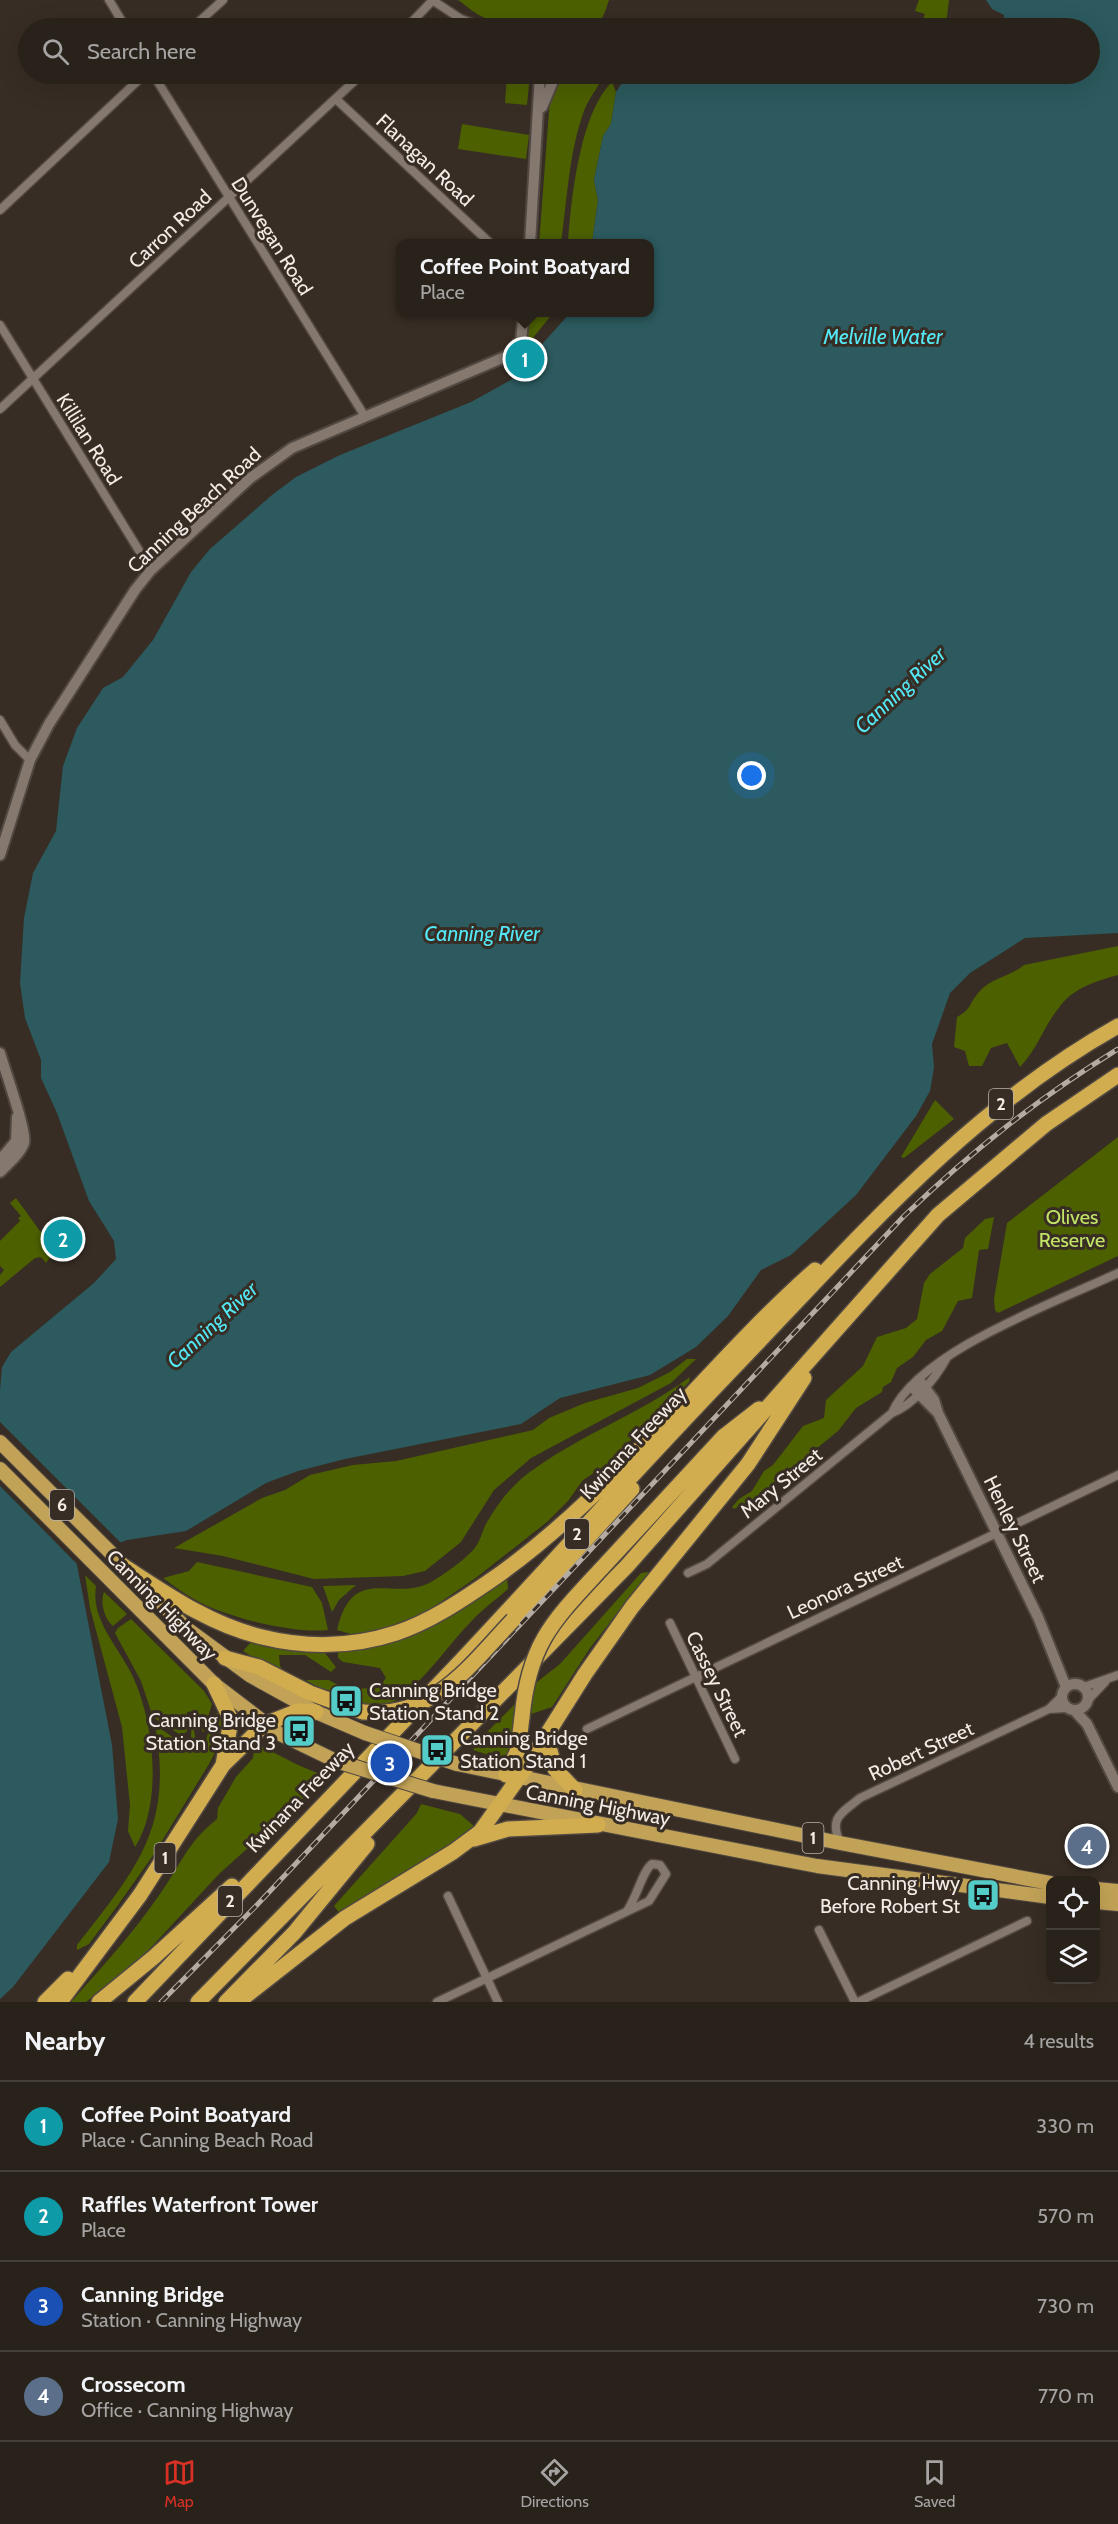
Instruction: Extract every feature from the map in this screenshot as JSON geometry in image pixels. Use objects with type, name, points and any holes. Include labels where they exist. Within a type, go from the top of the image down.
[{"type":"highway","name":"Kwinana Freeway","points":[[135,2002],[458,1663],[698,1406],[899,1197],[977,1123],[1014,1094],[1062,1059],[1118,1026]]},
{"type":"highway","name":"2","points":[[198,2002],[418,1781],[627,1566],[912,1241],[970,1185],[1046,1124],[1118,1075]]},
{"type":"highway","points":[[125,1567],[209,1619],[264,1638],[303,1644],[337,1645],[384,1637],[417,1625],[478,1589],[555,1531],[621,1467],[778,1303],[899,1197]]},
{"type":"highway","points":[[513,1776],[546,1736],[632,1607],[748,1464],[837,1328]]},
{"type":"highway","points":[[469,1841],[499,1806],[513,1776],[528,1675],[544,1634],[723,1437],[781,1393]]},
{"type":"highway","points":[[225,1658],[259,1667],[310,1693],[363,1712],[396,1711],[432,1698],[450,1686],[611,1515],[698,1406]]},
{"type":"highway","name":"Canning Highway","points":[[0,1442],[187,1629],[251,1676],[316,1712],[365,1733],[457,1764],[575,1790],[840,1844],[1046,1882]]},
{"type":"highway","name":"Canning Highway","points":[[0,1469],[214,1684],[265,1724],[336,1761],[433,1791],[598,1825],[817,1866],[1046,1896]]},
{"type":"highway","name":"1","points":[[214,1684],[231,1720],[223,1765]]},
{"type":"highway","name":"1","points":[[45,2002],[100,1948],[168,1854],[223,1765],[265,1724],[298,1711],[316,1712]]},
{"type":"highway","points":[[546,1736],[555,1769],[575,1790]]},
{"type":"highway","points":[[226,2002],[294,1933],[418,1781]]},
{"type":"highway","points":[[99,2002],[154,1957],[325,1801]]},
{"type":"highway","name":"1","points":[[238,2002],[345,1918],[469,1841],[508,1829],[598,1825]]},
{"type":"highway","points":[[1100,1889],[1118,1891]]},
{"type":"highway","points":[[1100,1902],[1118,1904]]},
{"type":"highway","points":[[60,2002],[100,1948]]},
{"type":"street","points":[[109,0],[120,18]]},
{"type":"street","points":[[203,18],[223,0]]},
{"type":"street","points":[[415,18],[433,0],[460,18]]},
{"type":"street","points":[[0,210],[133,84]]},
{"type":"street","name":"Dunvegan Road","points":[[159,84],[364,415]]},
{"type":"street","name":"Carron Road","points":[[0,409],[352,84]]},
{"type":"street","points":[[530,239],[540,84]]},
{"type":"street","points":[[539,113],[552,84]]},
{"type":"street","name":"Flanagan Road","points":[[337,100],[487,239]]},
{"type":"street","name":"Canning Beach Road","points":[[0,855],[30,760],[49,724],[151,570],[249,479],[292,448],[364,415],[507,356],[521,340],[523,317]]},
{"type":"street","name":"Killilan Road","points":[[0,325],[151,570]]},
{"type":"street","points":[[0,720],[15,745],[30,760]]},
{"type":"street","points":[[0,1053],[17,1114],[25,1131],[24,1144],[0,1172]]},
{"type":"street","points":[[0,1160],[16,1141],[17,1114]]},
{"type":"street","name":"Mary Street","points":[[688,1573],[707,1564],[892,1413],[901,1409],[918,1386],[946,1359],[996,1330],[1118,1273]]},
{"type":"street","name":"Henley Street","points":[[918,1386],[938,1406],[938,1413],[1071,1688]]},
{"type":"street","name":"Leonora Street","points":[[587,1729],[1118,1475]]},
{"type":"street","name":"Cassey Street","points":[[670,1623],[735,1759]]},
{"type":"street","points":[[1078,1706],[1105,1682],[1118,1675]]},
{"type":"street","points":[[1071,1688],[1105,1682]]},
{"type":"street","points":[[1071,1688],[1118,1787]]},
{"type":"street","points":[[1071,1688],[1078,1706]]},
{"type":"street","name":"Robert Street","points":[[840,1844],[834,1826],[836,1820],[860,1798],[1049,1709],[1071,1688]]},
{"type":"street","name":"Robert Street","points":[[1049,1709],[1078,1706]]},
{"type":"street","points":[[437,2002],[649,1901],[665,1878],[665,1870],[660,1865],[652,1864],[646,1870],[637,1897],[627,1911]]},
{"type":"street","points":[[643,1877],[649,1890],[658,1890]]},
{"type":"street","points":[[448,1896],[498,2002]]},
{"type":"street","points":[[819,1930],[856,2002],[1027,1921]]},
{"type":"green space","points":[[458,0],[609,0],[602,18],[485,18]]},
{"type":"green space","points":[[919,0],[949,0],[947,18],[923,18],[925,14],[915,11]]},
{"type":"green space","points":[[506,84],[529,84],[527,105],[505,103]]},
{"type":"green space","points":[[556,84],[599,84],[584,111],[575,143],[561,239],[539,239],[550,98]]},
{"type":"green space","points":[[613,84],[616,92],[611,124],[603,136],[594,180],[598,200],[593,239],[568,239],[579,158],[592,114],[601,96]]},
{"type":"green space","points":[[462,124],[529,135],[526,159],[458,149]]},
{"type":"green space","points":[[530,317],[550,317],[520,354],[518,352],[524,343]]},
{"type":"green space","points":[[1118,946],[1118,975],[1087,986],[1066,999],[1020,1067],[1007,1043],[991,1048],[982,1066],[969,1066],[965,1051],[954,1047],[957,1017],[968,1008],[984,987],[1024,965]]},
{"type":"green space","points":[[935,1100],[954,1119],[904,1158],[901,1157]]},
{"type":"green space","name":"Olives Reserve","points":[[1118,1137],[1118,1256],[998,1313],[995,1310],[994,1299],[1007,1223]]},
{"type":"green space","points":[[16,1198],[40,1231],[48,1235],[52,1255],[46,1263],[41,1257],[35,1258],[0,1287],[0,1275],[4,1270],[0,1266],[0,1241],[20,1221],[18,1218],[21,1216],[10,1203]]},
{"type":"green space","points":[[994,1217],[988,1249],[979,1250],[972,1298],[958,1301],[942,1331],[926,1340],[913,1357],[897,1368],[891,1382],[883,1387],[882,1392],[856,1408],[838,1431],[757,1497],[734,1509],[732,1507],[739,1499],[752,1491],[764,1471],[773,1465],[803,1426],[824,1418],[826,1400],[863,1366],[877,1337],[906,1328],[917,1319],[924,1283],[930,1274],[963,1248],[965,1238],[985,1219]]},
{"type":"green space","points":[[687,1359],[696,1359],[671,1383],[531,1458],[494,1490],[461,1542],[425,1571],[403,1576],[314,1579],[223,1556],[174,1548],[262,1498],[285,1490],[310,1475],[353,1465],[396,1461],[533,1430],[549,1418],[585,1403],[638,1388],[670,1372]]},
{"type":"green space","points":[[690,1377],[689,1382],[607,1464],[583,1480],[568,1501],[547,1522],[477,1577],[426,1612],[378,1631],[351,1634],[337,1630],[344,1609],[353,1597],[364,1590],[376,1588],[417,1587],[442,1575],[474,1549],[496,1508],[514,1485],[529,1473],[555,1455]]},
{"type":"green space","points":[[197,1562],[312,1587],[322,1603],[328,1630],[313,1631],[278,1627],[240,1618],[207,1606],[163,1578],[189,1571]]},
{"type":"green space","points":[[649,1572],[590,1648],[552,1707],[531,1714],[515,1712],[515,1733],[508,1757],[501,1759],[473,1750],[483,1736],[537,1682],[560,1664],[641,1573]]},
{"type":"green space","points":[[85,1575],[96,1586],[97,1609],[105,1630],[138,1688],[150,1734],[152,1783],[150,1807],[135,1847],[128,1831],[130,1805],[122,1727],[90,1608]]},
{"type":"green space","points":[[507,1578],[508,1589],[472,1621],[417,1683],[395,1701],[384,1705],[367,1704],[322,1689],[306,1680],[329,1680],[345,1689],[378,1688],[386,1678],[380,1668],[343,1662],[338,1658],[338,1650],[402,1639],[440,1622]]},
{"type":"green space","points":[[356,1585],[339,1600],[332,1612],[323,1586]]},
{"type":"green space","points":[[104,1592],[127,1614],[113,1626],[104,1610],[102,1601]]},
{"type":"green space","points":[[131,1619],[204,1691],[212,1704],[203,1733],[198,1714],[194,1711],[187,1712],[187,1731],[182,1736],[153,1717],[141,1681],[115,1633]]},
{"type":"green space","points":[[252,1641],[265,1647],[324,1652],[336,1667],[331,1672],[305,1655],[279,1655],[280,1666],[290,1679],[243,1651]]},
{"type":"green space","points":[[219,1712],[222,1717],[222,1739],[209,1764],[154,1854],[118,1905],[89,1944],[77,1950],[77,1945],[133,1869],[154,1820],[159,1792],[160,1761],[155,1725],[187,1744],[191,1737],[192,1719],[196,1742],[201,1745],[206,1740],[213,1716]]},
{"type":"green space","points":[[255,1743],[327,1777],[219,1874],[144,1955],[86,2002],[71,2002],[141,1920],[192,1844],[217,1819],[218,1808],[236,1777],[253,1758]]},
{"type":"green space","points":[[421,1804],[460,1814],[474,1826],[340,1914],[334,1906],[417,1813]]},
{"type":"water","name":"Canning River","points":[[986,0],[1118,0],[1118,933],[1025,938],[970,973],[950,993],[932,1044],[934,1067],[930,1091],[916,1116],[856,1195],[791,1255],[761,1270],[728,1316],[696,1347],[650,1375],[560,1398],[521,1424],[345,1459],[298,1471],[266,1483],[186,1531],[127,1540],[76,1560],[112,1745],[118,1819],[109,1862],[13,1987],[0,1999],[0,1390],[2,1367],[11,1352],[94,1283],[116,1259],[114,1241],[89,1201],[57,1113],[41,1078],[41,1060],[25,1018],[20,983],[24,918],[33,873],[56,831],[63,766],[77,728],[103,688],[123,677],[153,640],[191,572],[210,549],[296,477],[340,455],[471,402],[518,376],[526,362],[566,317],[654,317],[654,239],[593,239],[598,200],[594,180],[603,136],[611,124],[616,92],[621,84],[1100,84],[1100,18],[1004,18],[1004,15],[992,9]]},
{"type":"pier","points":[[0,1422],[123,1545],[79,1562],[80,1567],[0,1486]]},
{"type":"railway","points":[[161,2002],[256,1906],[904,1216],[1006,1126],[1118,1049]]},
{"type":"place","name":"Coffee Point Boatyard","points":[[525,359]]},
{"type":"place","name":"Raffles Waterfront Tower","points":[[63,1239]]},
{"type":"place","name":"Canning Bridge Station Stand 2","points":[[346,1701]]},
{"type":"place","name":"Canning Bridge Station Stand 3","points":[[299,1731]]},
{"type":"place","name":"Canning Bridge Station Stand 1","points":[[437,1750]]},
{"type":"place","name":"Canning Bridge","points":[[390,1763]]},
{"type":"place","name":"Crossecom","points":[[1087,1846]]},
{"type":"place","name":"Canning Hwy Before Robert St","points":[[983,1895]]},
{"type":"water label","name":"Melville Water","points":[[883,336]]}]
